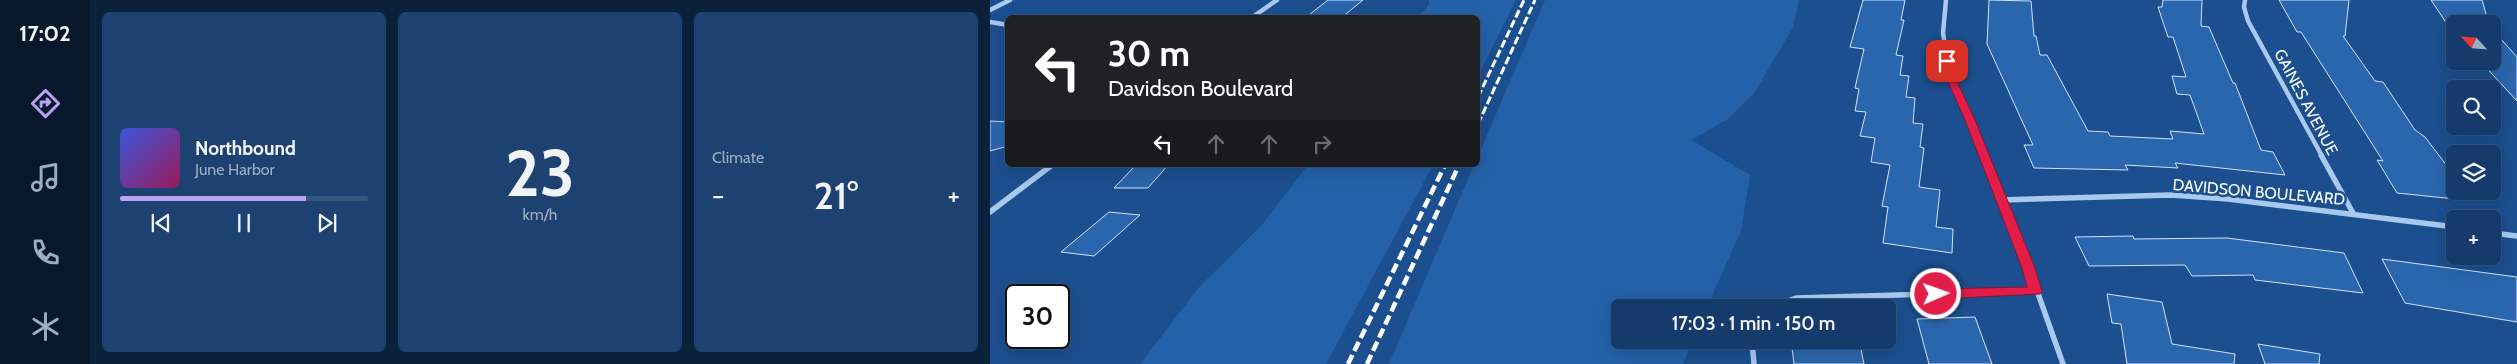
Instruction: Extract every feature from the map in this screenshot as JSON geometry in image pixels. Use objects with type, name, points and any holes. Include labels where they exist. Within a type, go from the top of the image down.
[{"type":"street","points":[[990,10],[1010,0]]},
{"type":"street","points":[[1255,15],[1277,0]]},
{"type":"street","points":[[1946,0],[1943,33],[1950,75],[2029,268],[2035,291],[2063,364]]},
{"type":"street","name":"GAINES AVENUE","points":[[2245,0],[2244,7],[2248,21],[2353,213]]},
{"type":"street","points":[[990,22],[1005,25]]},
{"type":"street","points":[[990,212],[1049,167]]},
{"type":"street","name":"DAVIDSON BOULEVARD","points":[[2000,200],[2171,195],[2228,199],[2446,226]]},
{"type":"street","points":[[2501,233],[2517,236]]},
{"type":"street","points":[[1793,299],[2035,291]]},
{"type":"street","points":[[1753,349],[1754,364]]},
{"type":"shaded area","points":[[1429,0],[1516,0],[1480,72],[1480,15],[1421,15],[1429,4]]},
{"type":"shaded area","points":[[1545,0],[1799,0],[1793,27],[1755,92],[1728,119],[1691,140],[1750,175],[1741,231],[1711,299],[1611,299],[1611,349],[1689,349],[1683,364],[1389,364],[1473,167],[1480,167],[1480,151]]},
{"type":"shaded area","points":[[1306,167],[1432,167],[1326,364],[1140,364],[1200,286],[1261,226]]},
{"type":"building","points":[[1328,0],[1363,0],[1345,15],[1309,15]]},
{"type":"building","points":[[1863,0],[1905,0],[1901,20],[1904,20],[1896,55],[1903,56],[1900,75],[1909,76],[1906,97],[1915,98],[1913,123],[1923,124],[1920,147],[1924,148],[1919,187],[1940,190],[1936,227],[1953,229],[1952,253],[1883,243],[1888,207],[1882,206],[1890,165],[1871,162],[1875,138],[1860,136],[1866,112],[1855,111],[1859,89],[1855,88],[1864,49],[1850,47]]},
{"type":"building","points":[[1989,0],[2031,1],[2034,36],[2036,36],[2040,55],[2047,55],[2088,131],[2108,132],[2110,136],[2173,139],[2170,131],[2204,134],[2190,95],[2177,94],[2172,76],[2186,77],[2173,37],[2168,37],[2158,7],[2162,7],[2163,0],[2202,0],[2201,26],[2209,27],[2233,83],[2235,83],[2261,150],[2273,152],[2285,175],[2175,163],[2178,168],[2125,165],[2128,170],[2034,168],[2024,145],[2033,145],[1987,44]]},
{"type":"building","points":[[2279,0],[2349,0],[2345,36],[2343,36],[2375,81],[2383,82],[2415,130],[2425,137],[2446,165],[2446,198],[2397,193],[2377,160],[2383,161],[2301,32],[2297,32]]},
{"type":"building","points":[[2431,0],[2482,0],[2486,15],[2446,15],[2446,22]]},
{"type":"building","points":[[2501,39],[2517,57],[2517,101],[2501,84],[2501,80],[2498,80],[2488,70],[2501,70]]},
{"type":"building","points":[[990,121],[1005,122],[1005,147],[990,151]]},
{"type":"building","points":[[1134,167],[1166,167],[1148,188],[1114,188]]},
{"type":"building","points":[[1109,212],[1140,215],[1094,256],[1061,252]]},
{"type":"building","points":[[2133,236],[2134,239],[2227,238],[2344,253],[2363,293],[2255,280],[2253,275],[2192,276],[2185,265],[2089,266],[2075,237]]},
{"type":"building","points":[[2382,259],[2517,277],[2517,322],[2405,303]]},
{"type":"building","points":[[2107,294],[2162,302],[2172,344],[2235,354],[2234,364],[2127,364],[2121,324],[2112,323]]},
{"type":"building","points":[[1975,317],[1992,364],[1929,364],[1917,319]]},
{"type":"building","points":[[2258,344],[2320,354],[2319,364],[2265,364]]},
{"type":"building","points":[[1792,349],[1861,349],[1864,364],[1794,364]]},
{"type":"railway","points":[[1480,93],[1524,0]]},
{"type":"railway","points":[[1480,120],[1535,0]]},
{"type":"railway","points":[[1348,364],[1444,167]]},
{"type":"railway","points":[[1367,364],[1458,167]]},
{"type":"route","points":[[1936,294],[2035,291],[2029,268],[1950,75],[1947,61]]}]
